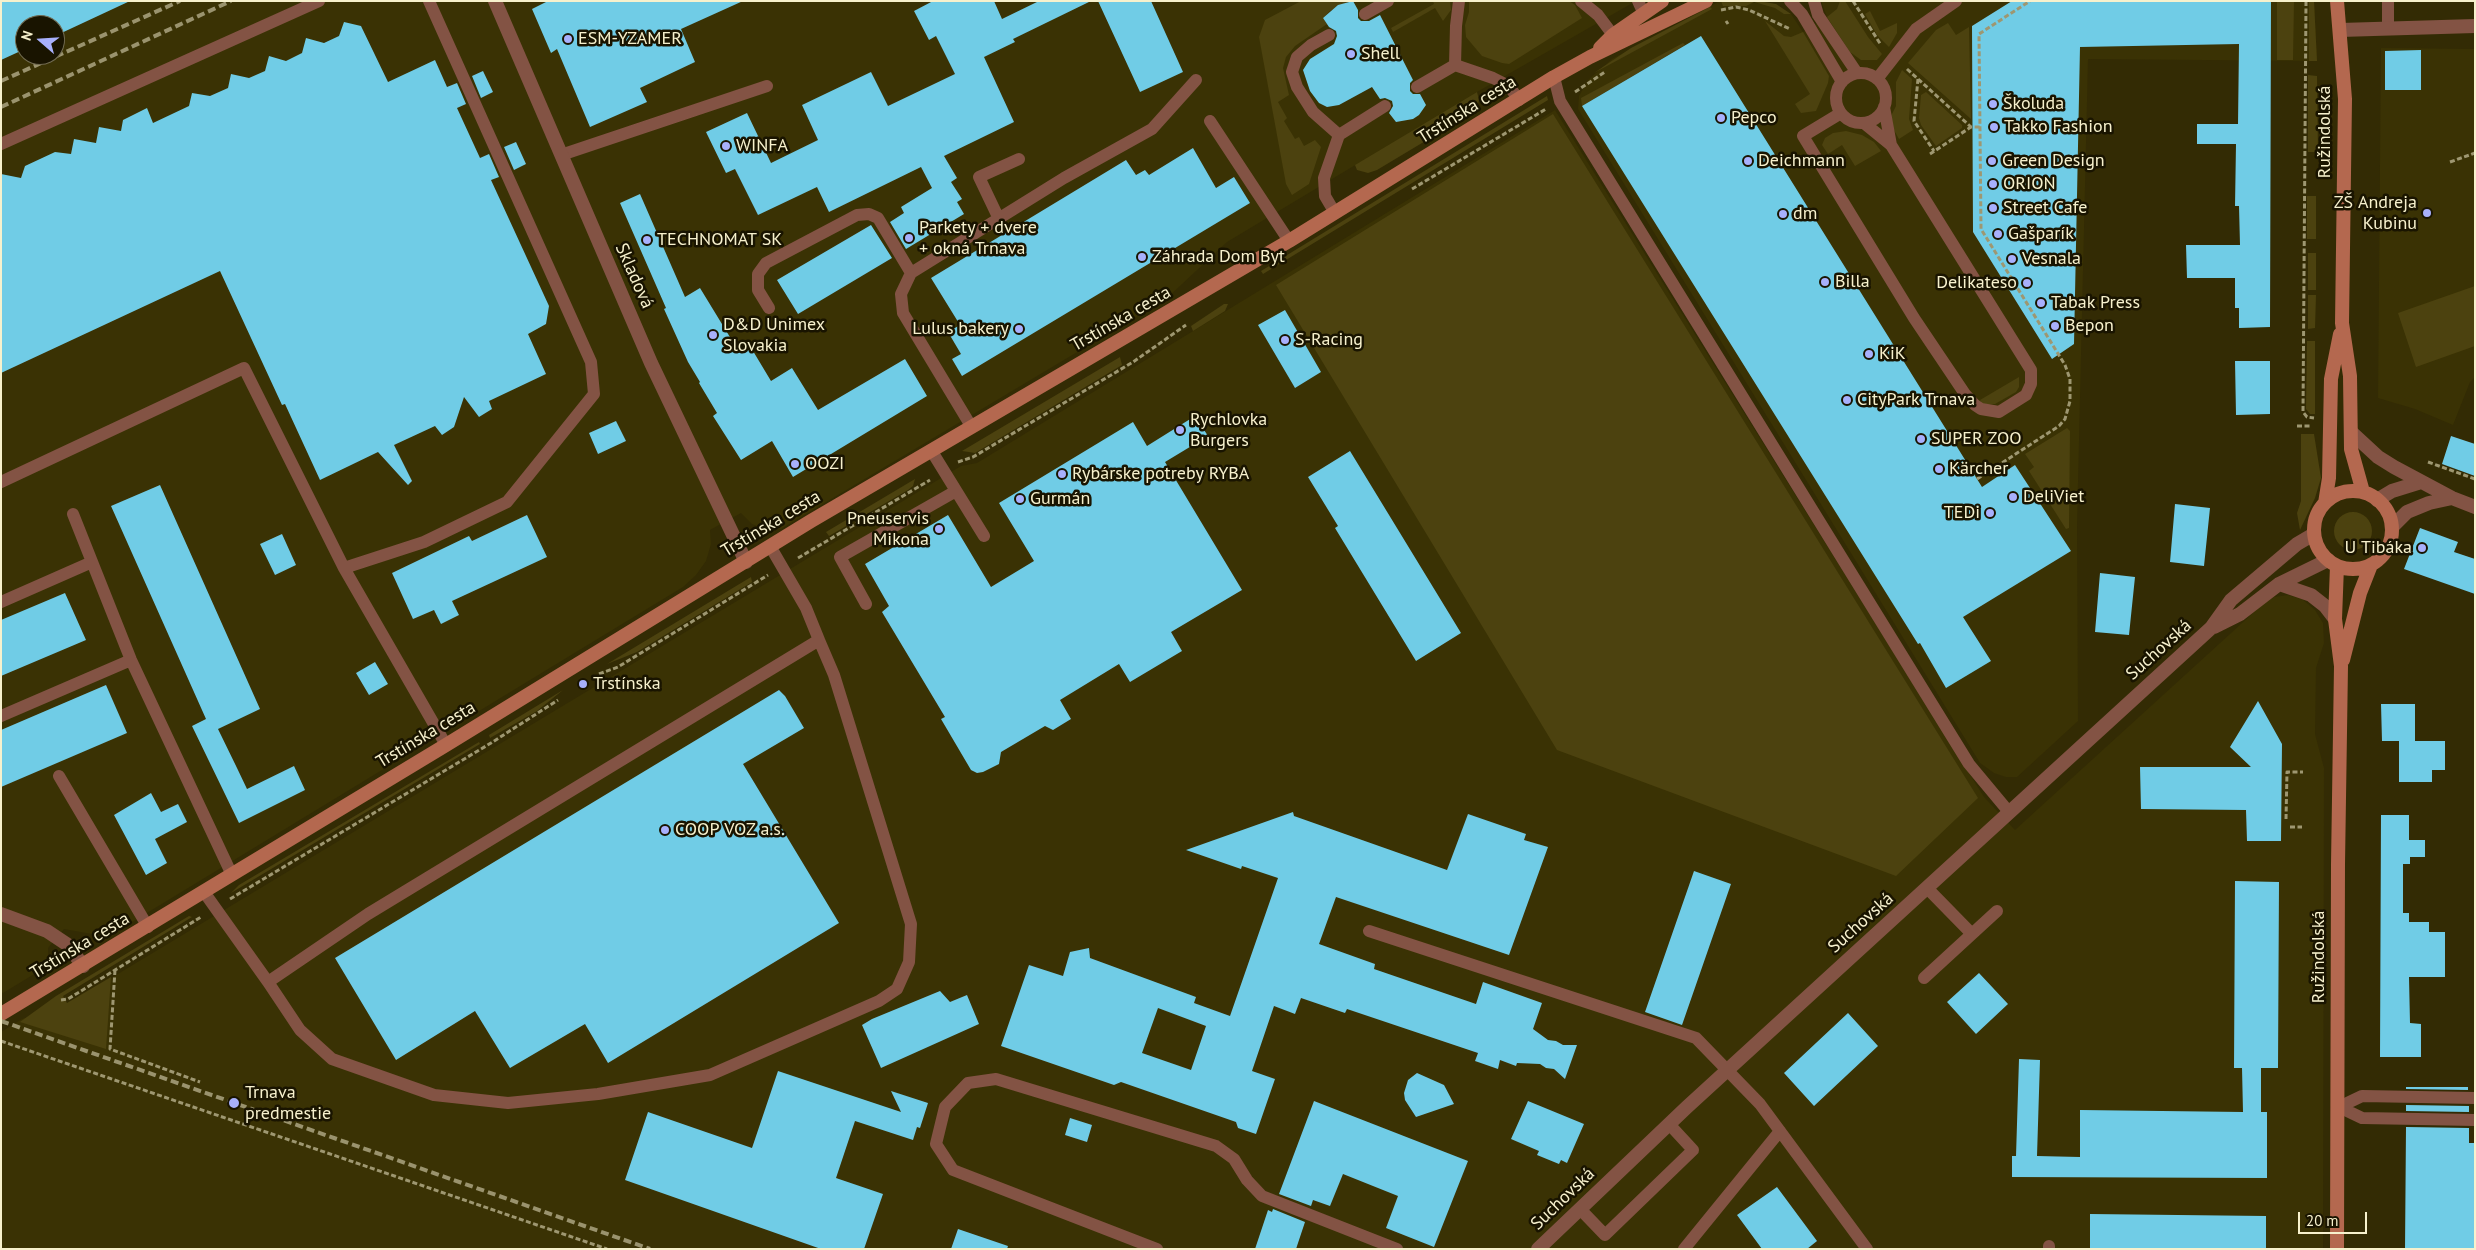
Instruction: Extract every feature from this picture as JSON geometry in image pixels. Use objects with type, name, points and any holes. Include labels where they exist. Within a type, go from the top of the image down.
[{"type":"main road","name":"Trstínska cesta","points":[[1590,57],[1641,8],[1662,1]]},
{"type":"main road","name":"Trstínska cesta","points":[[1,1014],[148,927],[770,546],[971,426],[1289,241],[1554,78],[1590,57],[1706,1]]},
{"type":"main road","name":"Ružindolská","points":[[2338,1],[2345,99],[2342,323],[2350,376],[2351,450],[2363,492]]},
{"type":"main road","name":"Ružindolská","points":[[2325,503],[2329,478],[2331,380],[2342,323]]},
{"type":"main road","points":[[2363,492],[2385,507],[2392,527],[2392,536],[2385,553],[2371,565],[2354,569],[2333,563],[2321,553],[2314,534],[2317,518],[2325,503],[2342,493],[2363,492]]},
{"type":"main road","name":"Ružindolská","points":[[2333,563],[2335,619],[2341,666],[2338,864],[2339,1107],[2337,1249]]},
{"type":"main road","name":"Ružindolská","points":[[2341,666],[2360,593],[2371,565]]},
{"type":"street","name":"Skladová","points":[[494,1],[651,363],[746,562]]},
{"type":"street","points":[[2340,30],[2475,26]]},
{"type":"street","points":[[2352,433],[2378,457],[2452,498],[2475,507]]},
{"type":"street","points":[[2377,500],[2392,491],[2421,482]]},
{"type":"street","points":[[2392,527],[2407,512],[2429,503],[2452,498]]},
{"type":"street","name":"Suchovská","points":[[1538,1249],[1728,1069],[2211,628],[2231,600],[2297,544],[2314,534]]},
{"type":"street","name":"Suchovská","points":[[2211,628],[2240,614],[2279,584],[2333,563]]},
{"type":"street","points":[[2279,584],[2311,596],[2324,606],[2335,619]]},
{"type":"street","points":[[1,914],[48,932],[68,945],[83,966]]},
{"type":"lane","points":[[1,144],[319,1]]},
{"type":"lane","points":[[344,568],[424,542],[507,502],[594,394],[591,362],[429,1]]},
{"type":"lane","points":[[1364,14],[1388,1]]},
{"type":"lane","points":[[1455,65],[1459,1]]},
{"type":"lane","points":[[1581,1],[1598,15],[1613,35]]},
{"type":"lane","points":[[1790,1],[1802,14],[1842,82]]},
{"type":"lane","points":[[1814,1],[1818,15],[1857,74]]},
{"type":"lane","points":[[1877,79],[1916,29],[1956,1]]},
{"type":"lane","points":[[2388,1],[2388,28]]},
{"type":"lane","points":[[1329,34],[1311,44],[1297,57],[1292,72],[1297,87],[1313,112],[1339,135]]},
{"type":"lane","points":[[1417,87],[1455,65],[1493,78],[1509,86],[1519,100]]},
{"type":"lane","points":[[1884,107],[1873,120],[1864,123],[1851,121],[1840,113],[1836,97],[1842,82],[1857,74],[1868,74],[1877,79],[1885,92],[1884,107],[1891,145]]},
{"type":"lane","points":[[1554,78],[1560,101],[1969,764],[2009,812]]},
{"type":"lane","points":[[971,426],[903,313],[901,294],[911,273],[1064,178],[1152,129],[1196,80]]},
{"type":"lane","points":[[561,155],[767,86]]},
{"type":"lane","points":[[1334,213],[1325,196],[1324,178],[1339,135],[1385,106]]},
{"type":"lane","points":[[1840,113],[1803,136],[1914,318],[1965,394],[1975,406],[1999,412],[2026,396],[2031,384],[2031,370],[1891,145],[1864,123]]},
{"type":"lane","points":[[1210,121],[1289,241]]},
{"type":"lane","points":[[999,219],[980,177],[1019,159]]},
{"type":"lane","points":[[769,308],[758,290],[758,274],[766,263],[857,215],[869,214],[878,218],[911,273]]},
{"type":"lane","points":[[1,482],[244,368],[344,568],[446,745]]},
{"type":"lane","points":[[931,450],[984,536]]},
{"type":"lane","points":[[866,604],[840,557],[956,491]]},
{"type":"lane","points":[[73,514],[131,660],[232,875]]},
{"type":"lane","points":[[204,892],[300,1030],[332,1059],[434,1095],[508,1103],[598,1094],[710,1075],[879,1002],[897,989],[909,962],[910,924],[834,676],[806,608],[770,546]]},
{"type":"lane","points":[[1,602],[92,562]]},
{"type":"lane","points":[[268,982],[368,914],[819,640]]},
{"type":"lane","points":[[1,716],[131,660]]},
{"type":"lane","points":[[59,776],[148,927]]},
{"type":"lane","points":[[1927,888],[1972,934]]},
{"type":"lane","points":[[1924,978],[1997,910]]},
{"type":"lane","points":[[1369,931],[1696,1038],[1760,1104],[1867,1249]]},
{"type":"lane","points":[[1158,1249],[953,1170],[936,1144],[945,1107],[968,1083],[996,1079],[1216,1146],[1234,1160],[1247,1180],[1262,1196],[1397,1249]]},
{"type":"lane","points":[[2339,1107],[2362,1096],[2475,1098]]},
{"type":"lane","points":[[2339,1107],[2362,1118],[2475,1120]]},
{"type":"lane","points":[[1580,1209],[1605,1235],[1693,1150],[1669,1124]]},
{"type":"lane","points":[[1684,1249],[1780,1131]]},
{"type":"path","points":[[1853,1],[1884,50]]},
{"type":"path","points":[[1977,479],[2059,426],[2065,420],[2070,401],[2070,379],[2065,366],[1981,229],[1979,34],[2030,1]]},
{"type":"path","points":[[2306,1],[2303,412],[2307,418],[2315,418]]},
{"type":"path","points":[[1749,10],[1767,17],[1781,27],[1799,28]]},
{"type":"path","points":[[1904,67],[1971,127]]},
{"type":"path","points":[[1918,80],[1914,121],[1934,151]]},
{"type":"path","points":[[1930,154],[1971,127],[1980,127]]},
{"type":"path","points":[[2450,162],[2475,153]]},
{"type":"path","points":[[958,462],[973,457],[1133,362],[1190,322]]},
{"type":"path","points":[[2297,426],[2314,426]]},
{"type":"path","points":[[2419,459],[2475,479]]},
{"type":"path","points":[[803,556],[930,480]]},
{"type":"path","points":[[598,675],[618,667],[764,578]]},
{"type":"path","points":[[68,999],[214,909],[490,744],[559,699]]},
{"type":"path","points":[[2286,819],[2287,772],[2303,772]]},
{"type":"path","points":[[2290,826],[2302,827]]},
{"type":"path","points":[[115,970],[110,1050],[200,1082]]},
{"type":"path","points":[[1,1041],[607,1249]]},
{"type":"shaded area","points":[[1,1],[1636,1],[1477,92],[1227,242],[1166,299],[781,529],[767,530],[752,524],[741,513],[710,530],[711,544],[706,561],[696,575],[683,587],[114,933],[97,935],[64,929],[48,948],[48,960],[41,970],[3,993],[1,992]]},
{"type":"shaded area","points":[[1301,1],[1350,1],[1330,11],[1323,18],[1327,24],[1295,46],[1286,57],[1283,68],[1289,95],[1278,102],[1287,118],[1284,121],[1295,139],[1299,137],[1304,146],[1315,140],[1321,147],[1309,184],[1292,195],[1286,184],[1259,37],[1265,20]]},
{"type":"shaded area","points":[[1433,1],[1450,1],[1451,10],[1443,21],[1435,8],[1393,32],[1391,28],[1434,4]]},
{"type":"shaded area","points":[[1469,1],[1569,1],[1575,5],[1582,18],[1509,64],[1502,63],[1482,56],[1466,37],[1465,25],[1469,12]]},
{"type":"shaded area","points":[[1720,1],[1776,4],[1791,14],[1803,32],[1827,17],[1821,1],[2314,1],[2317,61],[2088,59],[2077,525],[2078,721],[2017,777],[2006,777],[1994,773],[1980,763],[1578,109],[1579,96],[1588,80],[1612,59]]},
{"type":"shaded area","points":[[1721,1],[1759,1],[1776,4],[1791,14],[1784,14],[1775,8],[1754,2],[1746,6],[1723,6]]},
{"type":"shaded area","points":[[1840,1],[1845,1],[1868,37],[1882,54],[1877,60],[1861,60],[1850,52],[1827,17],[1837,9]]},
{"type":"shaded area","points":[[2277,1],[2294,1],[2293,60],[2277,60]]},
{"type":"shaded area","points":[[2309,1],[2314,1],[2317,61],[2309,61]]},
{"type":"shaded area","points":[[1710,7],[1712,9],[1594,73],[1631,48]]},
{"type":"shaded area","points":[[1870,11],[1880,31],[1897,23],[1897,33],[1889,47],[1877,35],[1865,14]]},
{"type":"shaded area","points":[[1765,21],[1784,36],[1791,37],[1803,32],[1829,76],[1816,111],[1801,113],[1795,104],[1810,94]]},
{"type":"shaded area","points":[[1948,23],[1956,35],[1969,27],[1971,119],[1908,63],[1936,30]]},
{"type":"shaded area","points":[[1683,43],[1685,45],[1582,106],[1581,98]]},
{"type":"shaded area","name":"ZŠ Andreja Kubinu","points":[[2381,48],[2475,49],[2475,377],[2470,382],[2453,425],[2415,409],[2378,398]]},
{"type":"shaded area","points":[[1902,70],[1912,79],[1909,119],[1913,130],[1899,139],[1891,125],[1891,116],[1896,106],[1896,82]]},
{"type":"shaded area","points":[[2308,75],[2317,76],[2318,152],[2308,152]]},
{"type":"shaded area","points":[[1477,92],[1479,100],[1477,108],[1472,113],[1377,170],[1368,173],[1357,170],[1355,165]]},
{"type":"shaded area","points":[[1926,92],[1962,125],[1962,128],[1936,146],[1921,125],[1919,118],[1921,95]]},
{"type":"shaded area","points":[[1547,96],[1548,100],[1263,274],[1261,271]]},
{"type":"shaded area","points":[[1555,110],[1984,797],[2015,830],[2264,603],[2274,597],[2288,595],[2302,599],[2315,610],[2323,623],[2324,643],[2316,668],[2315,734],[2324,768],[2323,1249],[1,1249],[1,1032],[22,1019],[68,1004],[961,466],[977,463]]},
{"type":"shaded area","points":[[1553,114],[1978,798],[1896,876],[1557,750],[1276,285]]},
{"type":"shaded area","points":[[1846,131],[1862,135],[1874,142],[1881,151],[1855,166],[1842,145],[1828,154],[1822,145],[1825,138],[1833,133]]},
{"type":"shaded area","points":[[2307,196],[2316,196],[2316,239],[2307,239]]},
{"type":"shaded area","points":[[2308,253],[2316,253],[2316,290],[2308,290]]},
{"type":"shaded area","points":[[2475,286],[2475,346],[2416,367],[2398,313]]},
{"type":"shaded area","points":[[2308,295],[2316,295],[2315,328],[2308,329]]},
{"type":"shaded area","points":[[1224,304],[1228,304],[1225,311],[1193,331],[1191,326]]},
{"type":"shaded area","points":[[2307,341],[2315,341],[2315,414],[2310,414],[2306,409]]},
{"type":"shaded area","points":[[1120,357],[1122,365],[975,453],[962,451]]},
{"type":"shaded area","points":[[2019,377],[2019,387],[2016,392],[1995,404],[1982,405],[1980,400]]},
{"type":"shaded area","points":[[2067,428],[2070,431],[2069,528],[2066,529],[2029,471],[2034,467],[2025,454]]},
{"type":"shaded area","points":[[2301,434],[2314,434],[2321,478],[2315,498],[2300,530],[2297,513],[2301,501]]},
{"type":"shaded area","points":[[915,479],[913,486],[908,490],[829,536],[826,532]]},
{"type":"shaded area","points":[[2353,512],[2366,518],[2372,531],[2366,544],[2353,550],[2340,544],[2334,531],[2340,518]]},
{"type":"shaded area","points":[[751,577],[752,582],[637,652],[607,664]]},
{"type":"shaded area","points":[[563,690],[537,711],[490,738],[489,735]]},
{"type":"shaded area","points":[[479,742],[480,744],[231,893],[239,885]]},
{"type":"shaded area","points":[[189,916],[192,917],[63,996],[67,1003],[111,977],[106,1049],[20,1022],[56,996]]},
{"type":"building","points":[[1,1],[130,1],[65,31],[65,15],[15,15],[15,54],[1,60]]},
{"type":"building","points":[[548,1],[743,1],[681,29],[695,62],[640,88],[647,102],[590,127],[557,49],[551,53],[532,9]]},
{"type":"building","points":[[933,1],[994,1],[1002,19],[1039,1],[1091,1],[1013,39],[1015,42],[984,57],[1014,122],[944,156],[957,178],[951,182],[962,199],[957,202],[964,214],[906,249],[890,222],[904,213],[901,207],[932,188],[921,167],[829,212],[817,187],[758,215],[735,169],[726,173],[706,132],[747,113],[771,163],[818,140],[802,105],[871,72],[888,106],[955,74],[936,36],[929,40],[914,11]]},
{"type":"building","points":[[1098,1],[1151,1],[1183,72],[1140,92]]},
{"type":"building","points":[[1353,1],[1358,10],[1358,18],[1361,21],[1369,21],[1380,15],[1413,80],[1410,83],[1410,91],[1413,94],[1420,94],[1426,105],[1419,115],[1413,119],[1396,122],[1389,113],[1393,106],[1392,101],[1385,98],[1380,99],[1372,87],[1339,105],[1327,107],[1319,103],[1310,91],[1303,70],[1310,59],[1334,44],[1337,36],[1336,31],[1329,27],[1323,18],[1338,5]]},
{"type":"building","points":[[2012,1],[2271,1],[2270,327],[2239,328],[2239,308],[2235,308],[2235,278],[2187,278],[2186,245],[2240,245],[2239,206],[2235,206],[2236,144],[2197,144],[2197,124],[2238,124],[2239,44],[2080,47],[2074,344],[2052,359],[1973,232],[1972,26]]},
{"type":"building","points":[[344,22],[361,26],[388,82],[435,60],[447,87],[457,83],[466,104],[457,108],[480,158],[489,154],[499,177],[491,180],[549,306],[546,324],[528,334],[546,374],[489,401],[492,409],[479,417],[464,397],[454,427],[442,435],[435,426],[394,445],[412,481],[408,485],[378,452],[320,480],[285,404],[282,405],[220,271],[1,373],[1,174],[21,178],[25,166],[55,152],[71,154],[74,139],[96,143],[99,127],[121,131],[123,120],[147,108],[153,123],[189,106],[192,93],[210,96],[228,88],[231,74],[249,78],[265,71],[269,56],[286,61],[302,53],[306,38],[324,43],[339,36]]},
{"type":"building","name":"CityPark Trnava","points":[[1701,36],[1982,487],[2015,465],[2071,551],[1963,617],[1991,661],[1946,688],[1920,643],[1918,644],[1582,106]]},
{"type":"building","points":[[2421,50],[2421,90],[2385,90],[2385,51]]},
{"type":"building","points":[[483,71],[493,92],[481,98],[472,76]]},
{"type":"building","points":[[516,142],[526,164],[514,170],[504,147]]},
{"type":"building","points":[[1193,148],[1216,188],[1234,177],[1250,203],[962,376],[952,359],[961,354],[948,332],[960,325],[931,278],[1126,160],[1136,175],[1145,170],[1149,175]]},
{"type":"building","points":[[640,194],[685,297],[700,288],[736,347],[747,341],[771,381],[792,368],[818,410],[905,359],[927,396],[793,477],[772,441],[741,460],[713,416],[717,413],[688,362],[620,203]]},
{"type":"building","points":[[871,225],[892,258],[798,314],[777,280]]},
{"type":"building","name":"S-Racing","points":[[1285,310],[1321,372],[1295,388],[1258,325]]},
{"type":"building","points":[[2235,361],[2270,361],[2270,414],[2236,415]]},
{"type":"building","points":[[1195,416],[1208,436],[1165,462],[1242,590],[1171,632],[1182,651],[1130,682],[1119,664],[1060,700],[1071,719],[1053,730],[1045,726],[1001,752],[999,764],[983,772],[977,773],[971,770],[941,719],[945,717],[882,612],[889,606],[865,564],[948,515],[991,587],[1034,561],[999,503],[1133,422],[1147,446]]},
{"type":"building","points":[[616,421],[626,441],[598,454],[589,433]]},
{"type":"building","points":[[2451,436],[2475,444],[2475,476],[2442,464]]},
{"type":"building","points":[[1350,451],[1461,633],[1416,661],[1335,528],[1338,526],[1308,477]]},
{"type":"building","points":[[160,485],[260,709],[218,729],[247,789],[294,766],[305,790],[239,823],[192,726],[206,719],[111,506]]},
{"type":"building","points":[[2175,504],[2210,508],[2204,566],[2170,562]]},
{"type":"building","points":[[527,515],[547,557],[452,601],[459,615],[441,624],[434,610],[413,619],[392,573],[469,536],[472,541]]},
{"type":"building","points":[[2420,528],[2458,542],[2454,552],[2475,559],[2475,594],[2404,569]]},
{"type":"building","points":[[282,534],[296,565],[275,575],[260,544]]},
{"type":"building","points":[[2100,573],[2135,577],[2129,635],[2095,632]]},
{"type":"building","points":[[65,593],[86,640],[1,676],[1,620]]},
{"type":"building","points":[[375,662],[388,684],[369,695],[356,673]]},
{"type":"building","points":[[106,685],[127,733],[1,787],[1,730]]},
{"type":"building","name":"COOP VOZ a.s.","points":[[779,690],[785,696],[804,728],[743,764],[839,923],[608,1063],[585,1024],[510,1068],[475,1011],[396,1060],[335,958]]},
{"type":"building","points":[[2258,701],[2282,744],[2281,841],[2247,841],[2246,810],[2141,809],[2140,767],[2251,767],[2230,747]]},
{"type":"building","points":[[2381,704],[2415,704],[2415,741],[2445,741],[2445,770],[2432,770],[2432,782],[2399,782],[2399,741],[2382,741]]},
{"type":"building","points":[[151,793],[161,812],[178,804],[187,822],[155,839],[167,863],[146,875],[114,815]]},
{"type":"building","points":[[1293,812],[1294,816],[1447,870],[1468,814],[1526,834],[1524,840],[1548,847],[1509,955],[1336,897],[1319,944],[1375,964],[1374,969],[1476,1004],[1483,982],[1542,1003],[1533,1029],[1548,1040],[1556,1041],[1563,1045],[1577,1045],[1565,1079],[1554,1069],[1546,1068],[1540,1064],[1517,1063],[1516,1066],[1500,1060],[1498,1069],[1475,1061],[1478,1053],[1347,1009],[1345,1013],[1301,998],[1295,1014],[1274,1006],[1252,1071],[1275,1079],[1256,1134],[1238,1128],[1236,1122],[1121,1082],[1114,1085],[1001,1046],[1029,965],[1063,976],[1070,952],[1089,948],[1090,958],[1196,997],[1194,1003],[1230,1016],[1278,878],[1242,866],[1241,869],[1186,850]],"holes":[[[1158,1008],[1206,1026],[1191,1070],[1142,1053]]]},
{"type":"building","points":[[2381,815],[2409,815],[2409,840],[2425,840],[2425,857],[2410,857],[2410,864],[2403,864],[2403,913],[2409,913],[2409,922],[2429,922],[2429,932],[2445,932],[2445,977],[2409,977],[2410,1023],[2421,1024],[2421,1057],[2380,1057]]},
{"type":"building","points":[[1694,871],[1731,884],[1682,1025],[1645,1012]]},
{"type":"building","points":[[2235,881],[2279,882],[2278,1068],[2261,1068],[2261,1112],[2267,1112],[2267,1178],[2012,1177],[2012,1156],[2016,1156],[2019,1059],[2040,1060],[2037,1156],[2080,1157],[2080,1110],[2243,1112],[2242,1068],[2234,1068]]},
{"type":"building","points":[[1979,973],[2008,1004],[1976,1034],[1947,1002]]},
{"type":"building","points":[[940,991],[950,1002],[967,995],[979,1024],[881,1068],[862,1025],[872,1019]]},
{"type":"building","points":[[1848,1013],[1878,1046],[1814,1106],[1784,1073]]},
{"type":"building","points":[[778,1071],[901,1112],[891,1091],[928,1103],[920,1128],[917,1127],[913,1140],[855,1121],[836,1178],[883,1194],[864,1249],[821,1249],[625,1180],[648,1112],[752,1148]]},
{"type":"building","points":[[1417,1073],[1444,1085],[1454,1104],[1416,1117],[1405,1100],[1404,1093],[1408,1080]]},
{"type":"building","points":[[2406,1087],[2468,1087],[2468,1090],[2406,1089]]},
{"type":"building","points":[[1314,1101],[1468,1161],[1434,1247],[1386,1228],[1398,1196],[1343,1174],[1330,1206],[1313,1200],[1311,1206],[1279,1194]]},
{"type":"building","points":[[1528,1101],[1584,1124],[1567,1163],[1561,1160],[1559,1164],[1537,1155],[1539,1151],[1511,1139]]},
{"type":"building","points":[[2406,1105],[2469,1106],[2469,1112],[2406,1111]]},
{"type":"building","points":[[1070,1118],[1092,1125],[1087,1142],[1065,1135]]},
{"type":"building","points":[[2406,1127],[2469,1128],[2469,1143],[2475,1143],[2475,1249],[2405,1249]]},
{"type":"building","points":[[1777,1187],[1817,1241],[1807,1249],[1762,1249],[1737,1215]]},
{"type":"building","points":[[1273,1209],[1305,1222],[1296,1249],[1255,1249],[1268,1210],[1272,1212]]},
{"type":"building","points":[[2090,1214],[2266,1216],[2266,1249],[2090,1249]]},
{"type":"building","points":[[958,1229],[1008,1246],[1007,1249],[951,1249]]},
{"type":"railway","points":[[1,81],[180,1]]},
{"type":"railway","points":[[1,107],[231,1]]},
{"type":"railway","points":[[1,1021],[650,1249]]},
{"type":"place","name":"ESM-YZAMER","points":[[568,39]]},
{"type":"place","name":"Shell","points":[[1351,54]]},
{"type":"place","name":"Školuda","points":[[1993,104]]},
{"type":"place","name":"Pepco","points":[[1721,118]]},
{"type":"place","name":"Takko Fashion","points":[[1994,127]]},
{"type":"place","name":"WINFA","points":[[726,146]]},
{"type":"place","name":"Deichmann","points":[[1748,161]]},
{"type":"place","name":"Green Design","points":[[1992,161]]},
{"type":"place","name":"ORION","points":[[1993,184]]},
{"type":"place","name":"Street Cafe","points":[[1993,208]]},
{"type":"place","name":"ZŠ Andreja Kubinu","points":[[2427,213]]},
{"type":"place","name":"dm","points":[[1783,214]]},
{"type":"place","name":"Gašparík","points":[[1998,234]]},
{"type":"place","name":"Parkety + dvere + okná Trnava","points":[[909,238]]},
{"type":"place","name":"TECHNOMAT SK","points":[[647,240]]},
{"type":"place","name":"Záhrada Dom Byt","points":[[1142,257]]},
{"type":"place","name":"Vesnala","points":[[2012,259]]},
{"type":"place","name":"Billa","points":[[1825,282]]},
{"type":"place","name":"Delikateso","points":[[2027,283]]},
{"type":"place","name":"Tabak Press","points":[[2041,303]]},
{"type":"place","name":"Bepon","points":[[2055,326]]},
{"type":"place","name":"Lulus bakery","points":[[1019,329]]},
{"type":"place","name":"D&D Unimex Slovakia","points":[[713,335]]},
{"type":"place","name":"S-Racing","points":[[1285,340]]},
{"type":"place","name":"KiK","points":[[1869,354]]},
{"type":"place","name":"CityPark Trnava","points":[[1847,400]]},
{"type":"place","name":"Rychlovka Burgers","points":[[1180,430]]},
{"type":"place","name":"SUPER ZOO","points":[[1921,439]]},
{"type":"place","name":"OOZI","points":[[795,464]]},
{"type":"place","name":"Kärcher","points":[[1939,469]]},
{"type":"place","name":"Rybárske potreby RYBA","points":[[1062,474]]},
{"type":"place","name":"DeliViet","points":[[2013,497]]},
{"type":"place","name":"Gurmán","points":[[1020,499]]},
{"type":"place","name":"TEDi","points":[[1990,513]]},
{"type":"place","name":"Pneuservis Mikona","points":[[939,529]]},
{"type":"place","name":"U Tibáka","points":[[2422,548]]},
{"type":"place","name":"Trstínska","points":[[583,684]]},
{"type":"place","name":"COOP VOZ a.s.","points":[[665,830]]},
{"type":"place","name":"Trnava predmestie","points":[[234,1103]]}]
